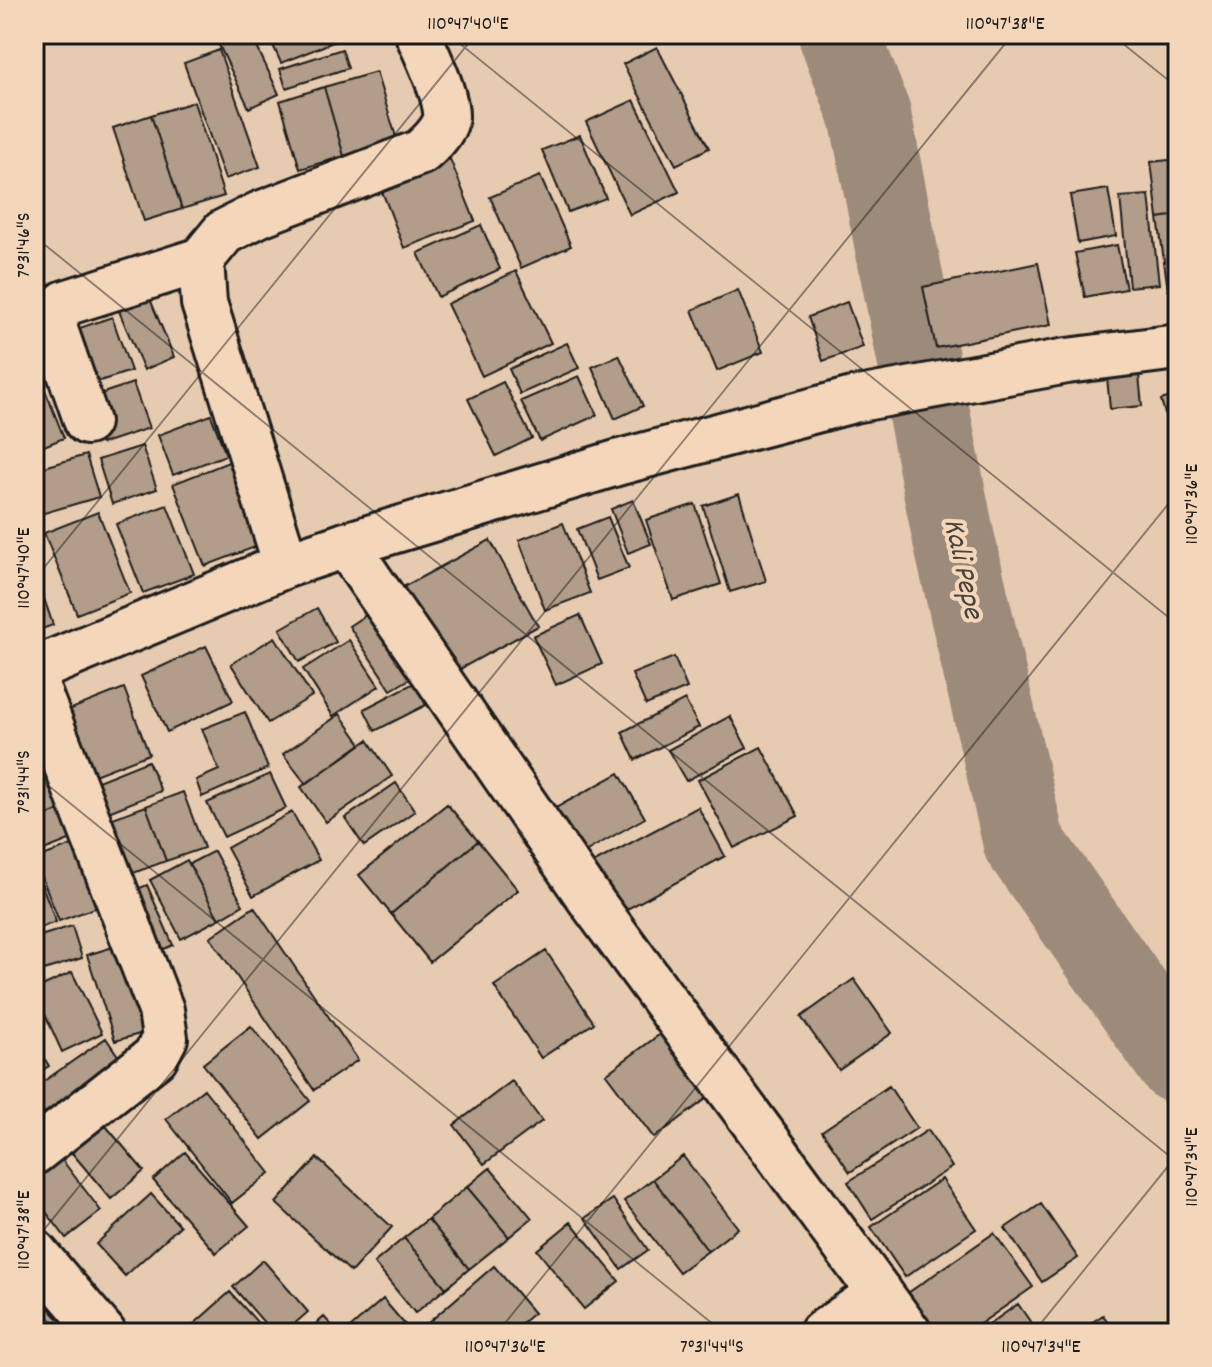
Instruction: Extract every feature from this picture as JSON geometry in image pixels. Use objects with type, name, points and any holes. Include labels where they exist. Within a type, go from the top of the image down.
[{"type":"street","points":[[87,422],[54,327],[58,310],[65,303],[201,260],[224,232],[260,214],[421,152],[437,137],[447,120],[444,100],[418,34]]},
{"type":"street","points":[[201,260],[204,303],[286,565]]},
{"type":"street","points":[[34,670],[286,565],[620,462],[853,400],[1067,361],[1178,347]]},
{"type":"street","points":[[346,545],[594,905],[909,1333]]},
{"type":"street","points":[[34,681],[161,1010],[165,1038],[155,1057],[34,1152]]},
{"type":"street","points":[[34,1252],[103,1333]]},
{"type":"street","points":[[822,1333],[880,1293]]},
{"type":"building","points":[[178,34],[204,34],[182,43]]},
{"type":"building","points":[[239,34],[251,34],[279,94],[249,108],[218,43]]},
{"type":"building","points":[[268,34],[353,34],[281,63]]},
{"type":"building","points":[[657,47],[709,148],[676,165],[623,64]]},
{"type":"building","points":[[342,49],[348,68],[286,88],[280,69]]},
{"type":"building","points":[[219,50],[260,167],[225,179],[184,63]]},
{"type":"building","points":[[376,72],[397,140],[344,156],[324,87]]},
{"type":"building","points":[[324,87],[344,156],[300,169],[280,101]]},
{"type":"building","points":[[634,100],[679,192],[630,215],[586,122]]},
{"type":"building","points":[[194,102],[224,196],[182,209],[151,115]]},
{"type":"building","points":[[151,115],[182,209],[144,221],[113,128]]},
{"type":"building","points":[[580,135],[606,198],[568,212],[542,150]]},
{"type":"building","points":[[450,159],[475,221],[404,248],[380,186]]},
{"type":"building","points":[[1178,159],[1178,215],[1158,218],[1151,162]]},
{"type":"building","points":[[540,176],[571,246],[521,268],[490,197]]},
{"type":"building","points":[[1108,189],[1116,236],[1078,243],[1070,195]]},
{"type":"building","points":[[1149,195],[1159,284],[1129,287],[1120,197]]},
{"type":"building","points":[[1178,215],[1178,289],[1168,290],[1158,218]]},
{"type":"building","points":[[481,225],[500,269],[438,297],[418,253]]},
{"type":"building","points":[[1117,245],[1126,289],[1085,297],[1075,253]]},
{"type":"building","points":[[1038,263],[1051,325],[936,348],[923,287]]},
{"type":"building","points":[[516,271],[551,343],[482,376],[447,304]]},
{"type":"building","points":[[738,290],[763,352],[717,371],[692,310]]},
{"type":"building","points":[[150,299],[174,357],[144,370],[119,311]]},
{"type":"building","points":[[847,302],[863,347],[823,361],[808,317]]},
{"type":"building","points":[[112,317],[131,371],[78,388],[59,335]]},
{"type":"building","points":[[567,343],[579,368],[520,394],[509,369]]},
{"type":"building","points":[[619,355],[643,406],[615,419],[592,367]]},
{"type":"building","points":[[1139,375],[1142,406],[1110,409],[1107,377]]},
{"type":"building","points":[[579,376],[597,415],[540,441],[521,401]]},
{"type":"building","points":[[42,382],[64,438],[34,450],[34,385]]},
{"type":"building","points":[[503,382],[532,438],[496,456],[468,399]]},
{"type":"building","points":[[133,383],[149,428],[101,444],[85,399]]},
{"type":"building","points":[[1178,395],[1178,429],[1170,431],[1161,400]]},
{"type":"building","points":[[211,415],[226,455],[173,475],[158,435]]},
{"type":"building","points":[[142,446],[157,489],[112,504],[98,460]]},
{"type":"building","points":[[86,455],[99,497],[34,516],[34,470]]},
{"type":"building","points":[[231,461],[263,544],[205,566],[173,484]]},
{"type":"building","points":[[739,494],[766,581],[730,592],[703,506]]},
{"type":"building","points":[[633,500],[651,544],[628,553],[611,509]]},
{"type":"building","points":[[695,504],[721,584],[673,600],[646,520]]},
{"type":"building","points":[[167,505],[194,574],[143,593],[116,524]]},
{"type":"building","points":[[98,512],[130,593],[77,614],[44,533]]},
{"type":"building","points":[[608,517],[629,568],[597,580],[577,529]]},
{"type":"building","points":[[563,523],[590,593],[545,610],[519,540]]},
{"type":"building","points":[[490,540],[538,626],[442,679],[394,592]]},
{"type":"building","points":[[34,569],[53,625],[34,632]]},
{"type":"building","points":[[317,608],[336,642],[299,662],[280,629]]},
{"type":"building","points":[[372,611],[415,676],[391,690],[349,626]]},
{"type":"building","points":[[580,615],[602,664],[556,685],[533,636]]},
{"type":"building","points":[[275,637],[312,696],[268,723],[231,664]]},
{"type":"building","points":[[349,640],[379,686],[333,716],[303,669]]},
{"type":"building","points":[[206,646],[233,701],[167,732],[141,676]]},
{"type":"building","points":[[674,657],[687,688],[646,705],[632,674]]},
{"type":"building","points":[[414,683],[426,705],[375,731],[364,709]]},
{"type":"building","points":[[124,688],[149,754],[92,776],[66,711]]},
{"type":"building","points":[[685,700],[699,727],[635,760],[622,732]]},
{"type":"building","points":[[245,712],[268,768],[202,797],[196,780],[219,770],[202,729]]},
{"type":"building","points":[[340,714],[361,744],[306,784],[283,754]]},
{"type":"building","points":[[730,716],[747,748],[686,781],[668,750]]},
{"type":"building","points":[[34,730],[47,765],[34,770]]},
{"type":"building","points":[[368,740],[392,776],[326,822],[301,787]]},
{"type":"building","points":[[761,747],[798,816],[734,848],[698,780]]},
{"type":"building","points":[[148,761],[161,791],[101,815],[88,785]]},
{"type":"building","points":[[53,772],[66,808],[34,820],[34,779]]},
{"type":"building","points":[[619,773],[645,818],[576,857],[550,811]]},
{"type":"building","points":[[270,774],[286,808],[224,837],[207,803]]},
{"type":"building","points":[[396,783],[415,811],[364,846],[345,818]]},
{"type":"building","points":[[183,792],[204,848],[166,861],[146,806]]},
{"type":"building","points":[[447,804],[478,841],[391,914],[359,875]]},
{"type":"building","points":[[146,806],[166,861],[120,878],[99,823]]},
{"type":"building","points":[[698,807],[725,856],[618,914],[591,864]]},
{"type":"building","points":[[66,808],[77,837],[34,854],[34,820]]},
{"type":"building","points":[[292,812],[319,860],[253,896],[227,848]]},
{"type":"building","points":[[85,840],[109,903],[59,921],[35,859]]},
{"type":"building","points":[[478,841],[518,890],[430,962],[391,914]]},
{"type":"building","points":[[214,851],[243,905],[219,919],[189,864]]},
{"type":"building","points":[[187,860],[219,919],[181,939],[150,880]]},
{"type":"building","points":[[40,880],[56,922],[34,930],[34,882]]},
{"type":"building","points":[[147,885],[173,945],[149,956],[123,895]]},
{"type":"building","points":[[254,907],[358,1060],[314,1090],[210,937]]},
{"type":"building","points":[[72,926],[82,958],[44,970],[34,938]]},
{"type":"building","points":[[123,944],[150,1031],[115,1041],[87,955]]},
{"type":"building","points":[[546,951],[594,1023],[541,1058],[494,986]]},
{"type":"building","points":[[72,972],[102,1033],[62,1052],[34,990]]},
{"type":"building","points":[[854,979],[892,1033],[839,1070],[801,1017]]},
{"type":"building","points":[[251,1026],[310,1101],[262,1139],[203,1064]]},
{"type":"building","points":[[663,1032],[710,1096],[654,1138],[606,1074]]},
{"type":"building","points":[[106,1038],[126,1068],[50,1120],[34,1098],[34,1088]]},
{"type":"building","points":[[34,1042],[49,1066],[34,1076]]},
{"type":"building","points":[[512,1081],[542,1121],[484,1164],[454,1125]]},
{"type":"building","points":[[889,1086],[917,1128],[850,1172],[822,1131]]},
{"type":"building","points":[[204,1089],[270,1173],[232,1203],[166,1119]]},
{"type":"building","points":[[100,1119],[144,1171],[111,1199],[67,1147]]},
{"type":"building","points":[[928,1130],[952,1167],[872,1219],[848,1182]]},
{"type":"building","points":[[56,1152],[101,1211],[66,1238],[34,1196],[34,1170]]},
{"type":"building","points":[[185,1152],[249,1226],[216,1253],[153,1180]]},
{"type":"building","points":[[683,1156],[738,1228],[708,1251],[653,1179]]},
{"type":"building","points":[[317,1158],[392,1227],[351,1272],[276,1203]]},
{"type":"building","points":[[490,1168],[532,1218],[509,1237],[467,1187]]},
{"type":"building","points":[[653,1179],[708,1251],[679,1272],[624,1201]]},
{"type":"building","points":[[942,1179],[976,1229],[905,1277],[871,1227]]},
{"type":"building","points":[[467,1187],[509,1237],[469,1269],[428,1219]]},
{"type":"building","points":[[151,1194],[180,1226],[125,1276],[96,1244]]},
{"type":"building","points":[[613,1199],[648,1250],[621,1269],[585,1218]]},
{"type":"building","points":[[1041,1204],[1078,1258],[1042,1282],[1005,1228]]},
{"type":"building","points":[[428,1219],[469,1269],[446,1288],[404,1238]]},
{"type":"building","points":[[571,1222],[619,1281],[584,1309],[537,1250]]},
{"type":"building","points":[[994,1233],[1033,1287],[967,1333],[931,1333],[905,1295]]},
{"type":"building","points":[[404,1238],[446,1288],[415,1313],[374,1263]]},
{"type":"building","points":[[263,1260],[308,1312],[284,1333],[273,1333],[233,1287]]},
{"type":"building","points":[[494,1266],[534,1313],[510,1333],[422,1333],[420,1330]]},
{"type":"building","points":[[34,1292],[70,1331],[68,1333],[34,1333]]},
{"type":"building","points":[[230,1292],[267,1333],[184,1333]]},
{"type":"building","points":[[383,1299],[412,1333],[356,1333],[351,1327]]},
{"type":"building","points":[[1018,1304],[1038,1333],[977,1333]]},
{"type":"building","points":[[1103,1315],[1116,1333],[1076,1333]]},
{"type":"building","points":[[324,1317],[339,1333],[306,1333]]},
{"type":"waterway","name":"Kali Pepe","points":[[839,34],[870,115],[954,540],[1024,843],[1178,1063]]}]
